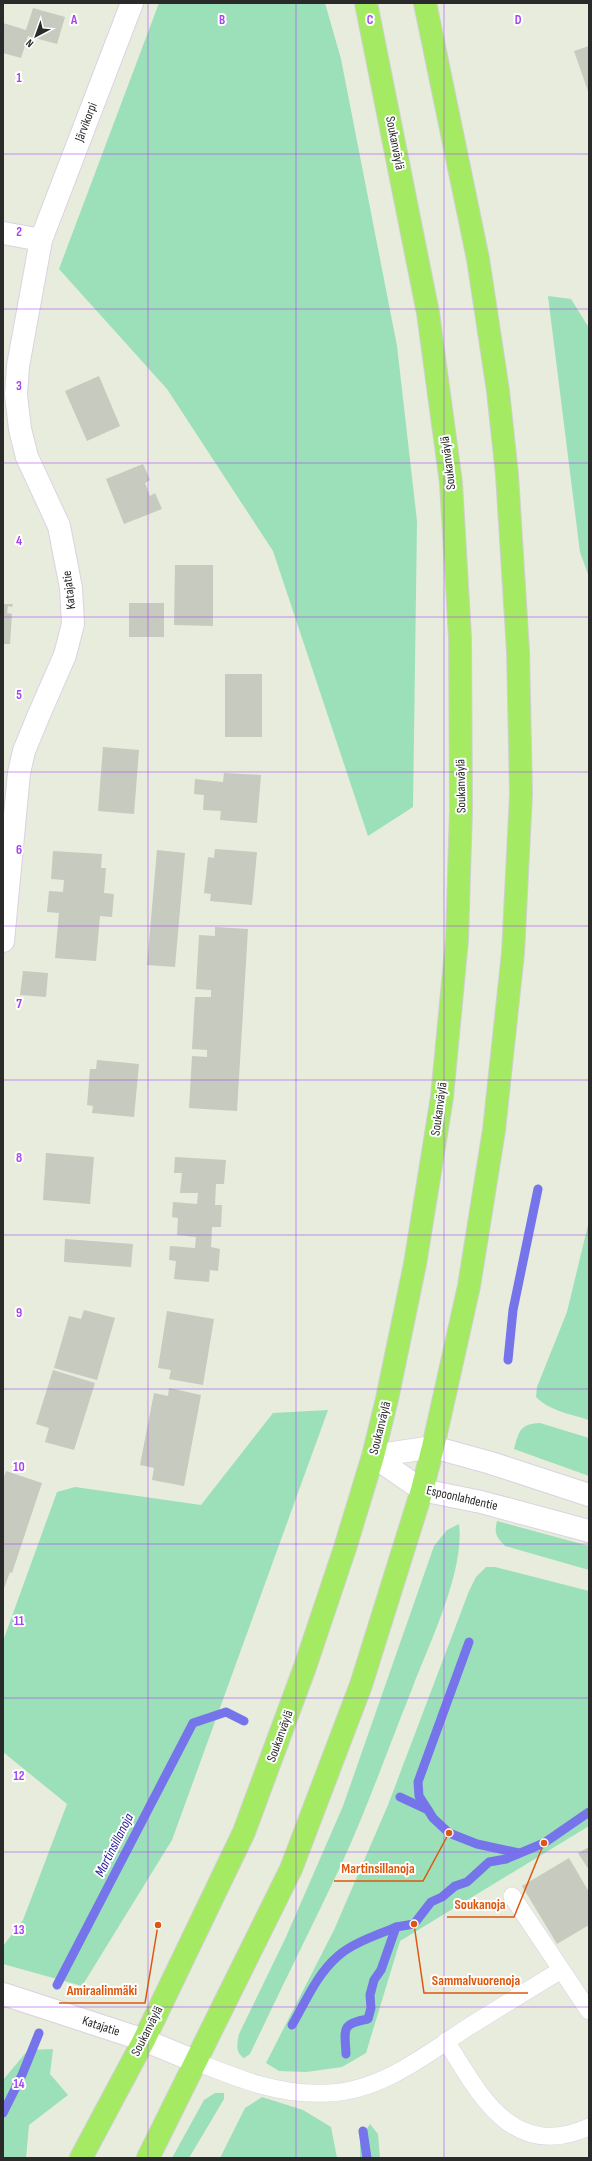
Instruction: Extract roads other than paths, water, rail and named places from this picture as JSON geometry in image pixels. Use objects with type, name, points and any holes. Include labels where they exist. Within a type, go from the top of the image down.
[{"type":"main road","name":"Soukanväylä","points":[[81,2158],[144,2040],[244,1832],[305,1667],[345,1548],[373,1456],[415,1264],[442,1097],[458,940],[461,810],[460,638],[451,483],[428,313],[366,3]]},
{"type":"main road","points":[[148,2158],[197,2062],[291,1869],[361,1685],[422,1490],[433,1447],[469,1286],[494,1130],[514,953],[521,794],[518,651],[507,475],[498,391],[478,259],[424,3]]},
{"type":"street","name":"Järvikorpi","points":[[41,240],[132,3]]},
{"type":"street","points":[[3,233],[41,240]]},
{"type":"street","name":"Katajatie","points":[[3,941],[19,773],[24,751],[65,655],[73,624],[71,588],[59,526],[27,457],[20,429],[16,395],[18,366],[41,240]]},
{"type":"street","points":[[373,1456],[433,1447],[492,1463],[589,1495]]},
{"type":"street","name":"Espoonlahdentie","points":[[373,1456],[422,1490],[481,1502],[589,1531]]},
{"type":"street","name":"Katajatie","points":[[3,1994],[144,2040],[197,2062]]},
{"type":"lane","points":[[512,1896],[589,2011]]},
{"type":"lane","points":[[197,2062],[245,2081],[282,2091],[327,2094],[368,2085],[403,2070],[446,2041],[561,1970]]},
{"type":"lane","points":[[446,2041],[493,2117],[511,2133],[529,2143],[551,2143],[569,2139],[589,2127]]},
{"type":"waterway","points":[[508,1360],[513,1310],[538,1189]]},
{"type":"waterway","points":[[428,1810],[419,1796],[418,1782],[469,1642]]},
{"type":"waterway","name":"Martinsillanoja","points":[[57,1985],[193,1723],[226,1712],[244,1721]]},
{"type":"waterway","name":"Martinsillanoja","points":[[400,1797],[428,1810],[433,1818],[449,1833],[477,1844],[519,1853]]},
{"type":"waterway","points":[[346,2054],[346,2029],[353,2023],[368,2019],[371,2008],[370,1995],[374,1980],[381,1970],[396,1927],[414,1924],[431,1902],[442,1897],[455,1886],[467,1882],[489,1862],[506,1859],[544,1843],[589,1812]]},
{"type":"waterway","points":[[292,2025],[318,1979],[338,1956],[351,1947],[396,1927]]},
{"type":"waterway","name":"Martinsillanoja","points":[[3,2113],[22,2075],[39,2033]]},
{"type":"waterway","points":[[363,2131],[367,2158]]},
{"type":"place","name":"Martinsillanoja","points":[[449,1833]]},
{"type":"place","name":"Soukanoja","points":[[544,1843]]},
{"type":"place","name":"Sammalvuorenoja","points":[[414,1924]]},
{"type":"place","name":"Amiraalinmäki","points":[[158,1925]]}]
